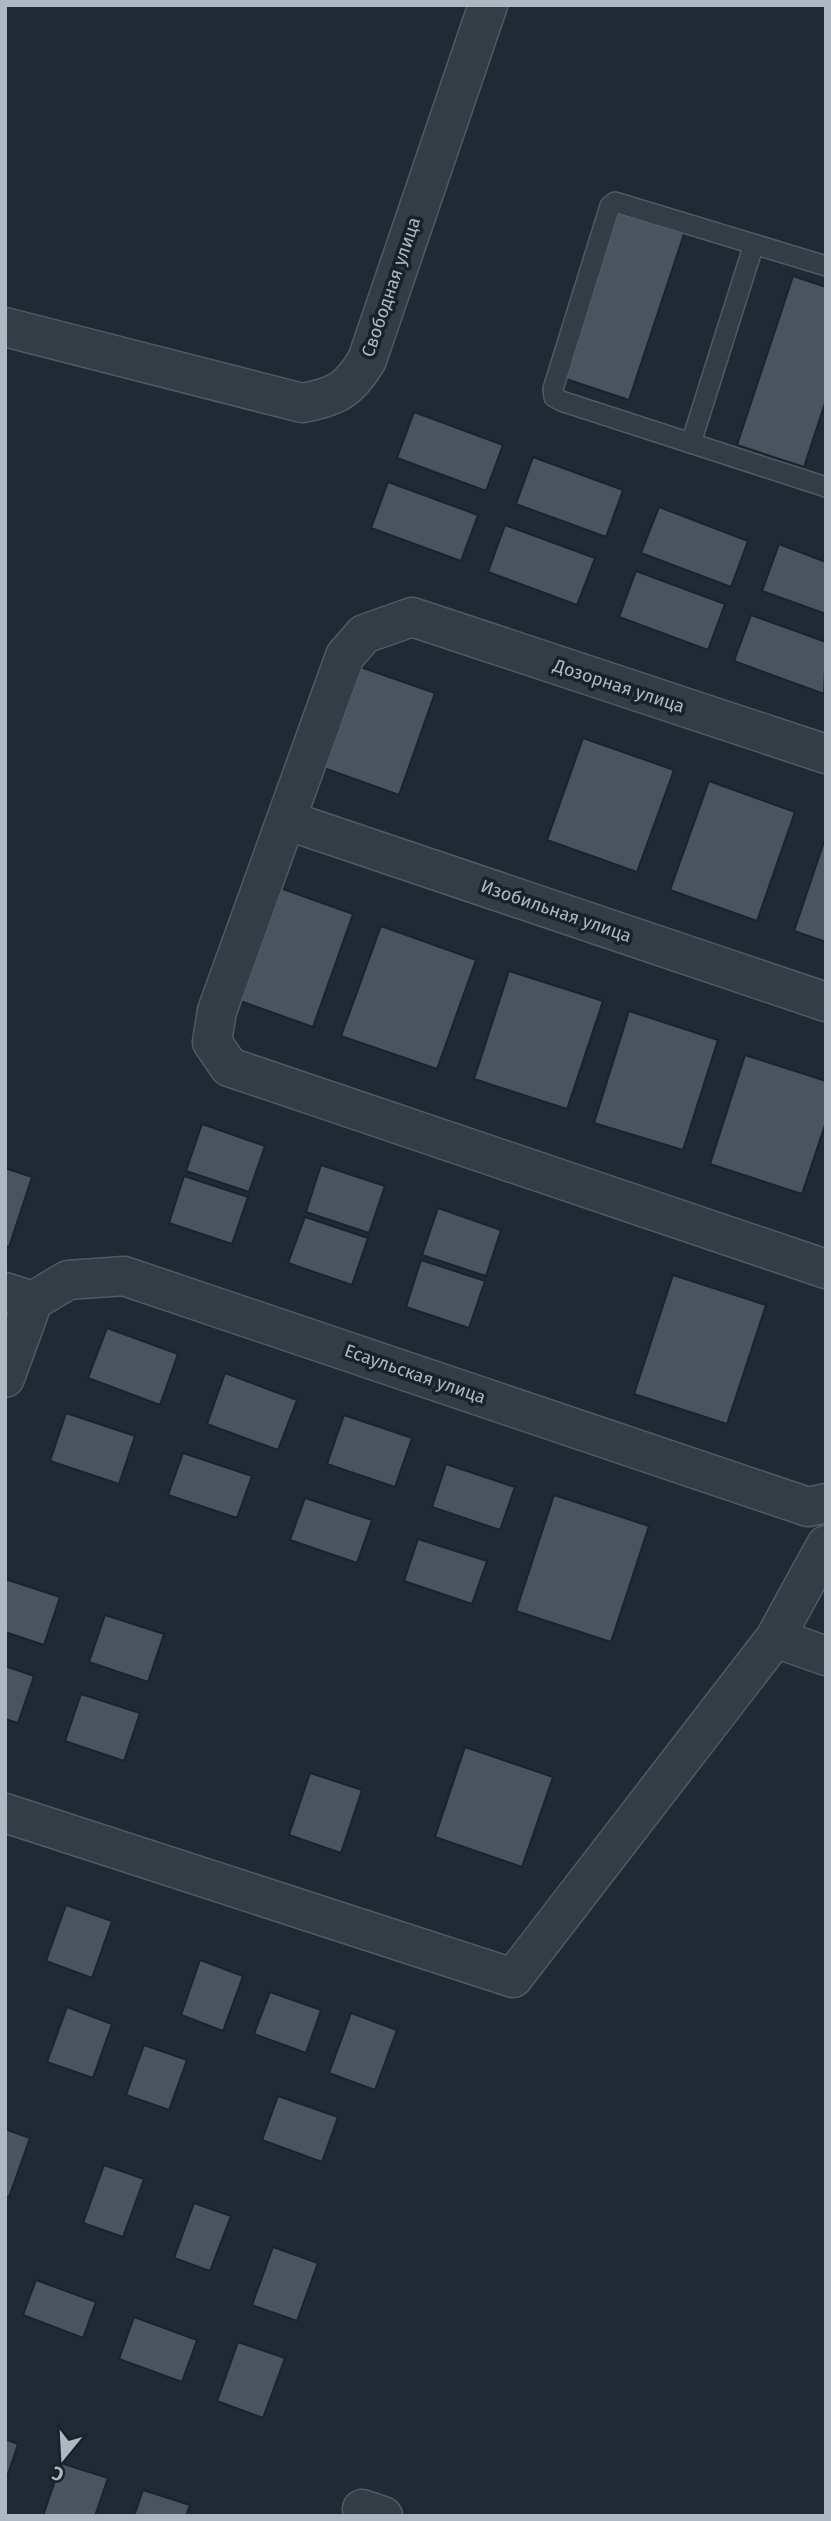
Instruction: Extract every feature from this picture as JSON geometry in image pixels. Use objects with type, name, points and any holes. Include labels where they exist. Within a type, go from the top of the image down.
[{"type":"street","name":"Свободная улица","points":[[5,327],[302,403],[339,393],[355,381],[367,360],[488,5]]},
{"type":"street","name":"Дозорная улица","points":[[286,820],[345,656],[364,634],[412,617],[826,754]]},
{"type":"street","name":"Изобильная улица","points":[[286,820],[826,1002]]},
{"type":"street","points":[[286,820],[218,1011],[212,1042],[229,1067],[826,1269]]},
{"type":"street","name":"Есаульская улица","points":[[19,1297],[68,1280],[124,1276],[808,1507],[826,1503]]},
{"type":"street","points":[[5,1378],[19,1297]]},
{"type":"street","points":[[5,1813],[513,1978],[775,1638],[826,1545]]},
{"type":"street","points":[[775,1638],[826,1656]]},
{"type":"lane","points":[[826,266],[627,203],[615,202],[610,206],[553,389],[555,397],[826,487]]},
{"type":"lane","points":[[691,443],[754,244]]},
{"type":"building","points":[[618,209],[685,231],[629,400],[563,378]]},
{"type":"building","points":[[793,276],[826,287],[826,400],[804,467],[737,445]]},
{"type":"building","points":[[414,412],[503,445],[486,491],[397,458]]},
{"type":"building","points":[[533,457],[623,490],[606,537],[516,504]]},
{"type":"building","points":[[388,482],[478,515],[461,561],[371,528]]},
{"type":"building","points":[[659,507],[748,541],[731,587],[641,553]]},
{"type":"building","points":[[505,525],[595,558],[577,605],[488,572]]},
{"type":"building","points":[[779,544],[826,562],[826,614],[762,591]]},
{"type":"building","points":[[636,571],[725,604],[708,650],[619,617]]},
{"type":"building","points":[[751,615],[826,642],[824,694],[734,661]]},
{"type":"building","points":[[346,662],[435,693],[399,795],[310,763]]},
{"type":"building","points":[[583,738],[674,770],[637,872],[547,840]]},
{"type":"building","points":[[709,781],[795,812],[757,921],[670,890]]},
{"type":"building","points":[[826,836],[826,942],[794,931]]},
{"type":"building","points":[[269,884],[353,914],[313,1027],[229,997]]},
{"type":"building","points":[[381,926],[476,960],[437,1069],[341,1036]]},
{"type":"building","points":[[509,971],[603,1001],[567,1109],[474,1079]]},
{"type":"building","points":[[629,1011],[718,1040],[683,1150],[594,1123]]},
{"type":"building","points":[[745,1055],[826,1081],[826,1122],[802,1194],[710,1164]]},
{"type":"building","points":[[202,1124],[265,1146],[249,1192],[186,1171]]},
{"type":"building","points":[[321,1165],[385,1186],[369,1233],[306,1212]]},
{"type":"building","points":[[5,1168],[32,1177],[9,1247],[5,1246]]},
{"type":"building","points":[[184,1176],[248,1197],[232,1244],[169,1223]]},
{"type":"building","points":[[438,1208],[501,1230],[486,1276],[422,1255]]},
{"type":"building","points":[[305,1217],[368,1238],[352,1285],[288,1263]]},
{"type":"building","points":[[421,1260],[485,1281],[469,1328],[406,1307]]},
{"type":"building","points":[[673,1275],[766,1305],[727,1424],[634,1394]]},
{"type":"building","points":[[107,1328],[178,1354],[160,1405],[88,1378]]},
{"type":"building","points":[[225,1373],[297,1400],[278,1450],[207,1424]]},
{"type":"building","points":[[66,1413],[135,1436],[119,1484],[50,1461]]},
{"type":"building","points":[[344,1415],[412,1438],[395,1487],[327,1464]]},
{"type":"building","points":[[183,1453],[252,1476],[237,1518],[168,1495]]},
{"type":"building","points":[[446,1464],[515,1487],[500,1530],[432,1507]]},
{"type":"building","points":[[554,1495],[649,1526],[611,1642],[516,1611]]},
{"type":"building","points":[[305,1498],[372,1520],[357,1563],[290,1540]]},
{"type":"building","points":[[418,1539],[487,1561],[472,1604],[404,1581]]},
{"type":"building","points":[[5,1579],[60,1597],[44,1645],[5,1632]]},
{"type":"building","points":[[105,1615],[164,1634],[148,1682],[89,1662]]},
{"type":"building","points":[[5,1666],[34,1676],[18,1723],[5,1719]]},
{"type":"building","points":[[81,1694],[140,1713],[124,1761],[65,1741]]},
{"type":"building","points":[[465,1747],[553,1777],[522,1867],[435,1837]]},
{"type":"building","points":[[310,1773],[362,1790],[341,1853],[289,1835]]},
{"type":"building","points":[[66,1905],[112,1921],[92,1978],[46,1961]]},
{"type":"building","points":[[200,1960],[243,1976],[223,2031],[181,2015]]},
{"type":"building","points":[[270,1992],[321,2010],[306,2053],[254,2034]]},
{"type":"building","points":[[67,2007],[112,2024],[93,2078],[47,2062]]},
{"type":"building","points":[[351,2013],[397,2030],[375,2090],[329,2073]]},
{"type":"building","points":[[144,2045],[187,2060],[169,2110],[126,2095]]},
{"type":"building","points":[[278,2096],[338,2117],[322,2162],[262,2140]]},
{"type":"building","points":[[5,2129],[30,2138],[9,2197],[5,2196]]},
{"type":"building","points":[[104,2165],[144,2179],[123,2237],[83,2223]]},
{"type":"building","points":[[194,2203],[231,2216],[210,2271],[174,2258]]},
{"type":"building","points":[[273,2247],[318,2263],[297,2321],[252,2305]]},
{"type":"building","points":[[36,2280],[96,2302],[83,2338],[23,2315]]},
{"type":"building","points":[[134,2317],[197,2340],[182,2382],[119,2359]]},
{"type":"building","points":[[238,2342],[285,2358],[263,2418],[217,2401]]},
{"type":"building","points":[[5,2439],[18,2444],[5,2483]]},
{"type":"building","points":[[61,2463],[108,2478],[95,2516],[43,2516]]},
{"type":"building","points":[[143,2490],[190,2505],[186,2516],[134,2516]]}]
